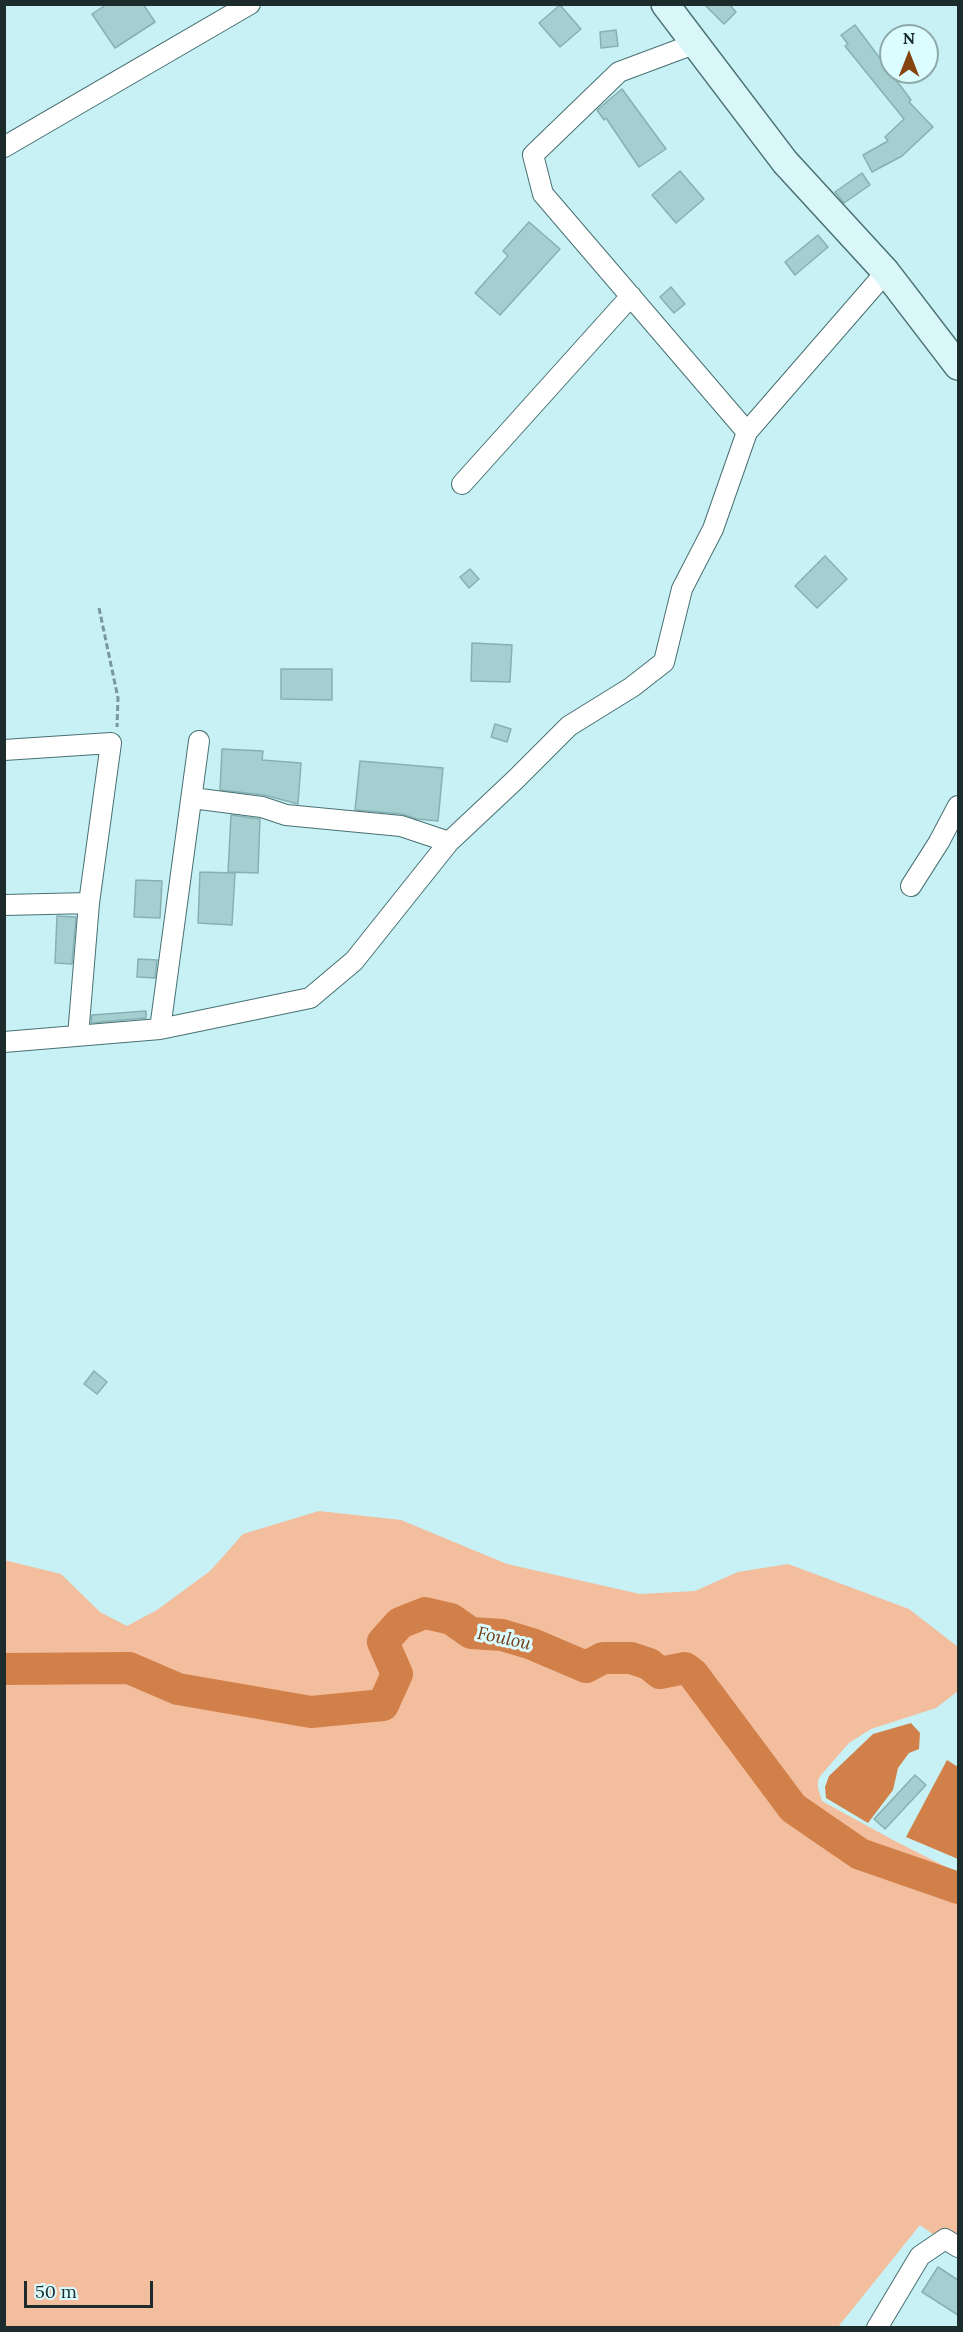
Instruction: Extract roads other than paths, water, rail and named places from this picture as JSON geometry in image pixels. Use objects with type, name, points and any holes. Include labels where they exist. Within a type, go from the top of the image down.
[{"type":"street","points":[[4,147],[250,4]]},
{"type":"street","points":[[665,4],[785,162],[886,272],[958,366]]},
{"type":"street","points":[[694,44],[619,72],[533,155],[543,194],[747,432]]},
{"type":"street","points":[[4,1042],[159,1029],[310,998],[354,961],[448,842],[569,726],[632,687],[664,662],[682,589],[713,529],[747,432],[886,272]]},
{"type":"street","points":[[462,484],[631,296]]},
{"type":"street","points":[[159,1029],[199,741]]},
{"type":"street","points":[[4,750],[111,743],[89,903],[78,1036]]},
{"type":"street","points":[[192,798],[262,807],[286,815],[401,826],[448,842]]},
{"type":"street","points":[[911,886],[939,842],[958,806]]},
{"type":"street","points":[[4,905],[89,903]]},
{"type":"street","points":[[877,2328],[920,2256],[945,2239],[958,2247]]},
{"type":"waterway","name":"Foulou","points":[[4,1669],[129,1668],[178,1689],[311,1712],[383,1705],[397,1674],[383,1642],[400,1623],[425,1613],[451,1619],[471,1633],[502,1635],[532,1644],[586,1667],[603,1658],[631,1658],[649,1664],[660,1673],[685,1668],[693,1674],[793,1808],[860,1854],[958,1888]]}]
